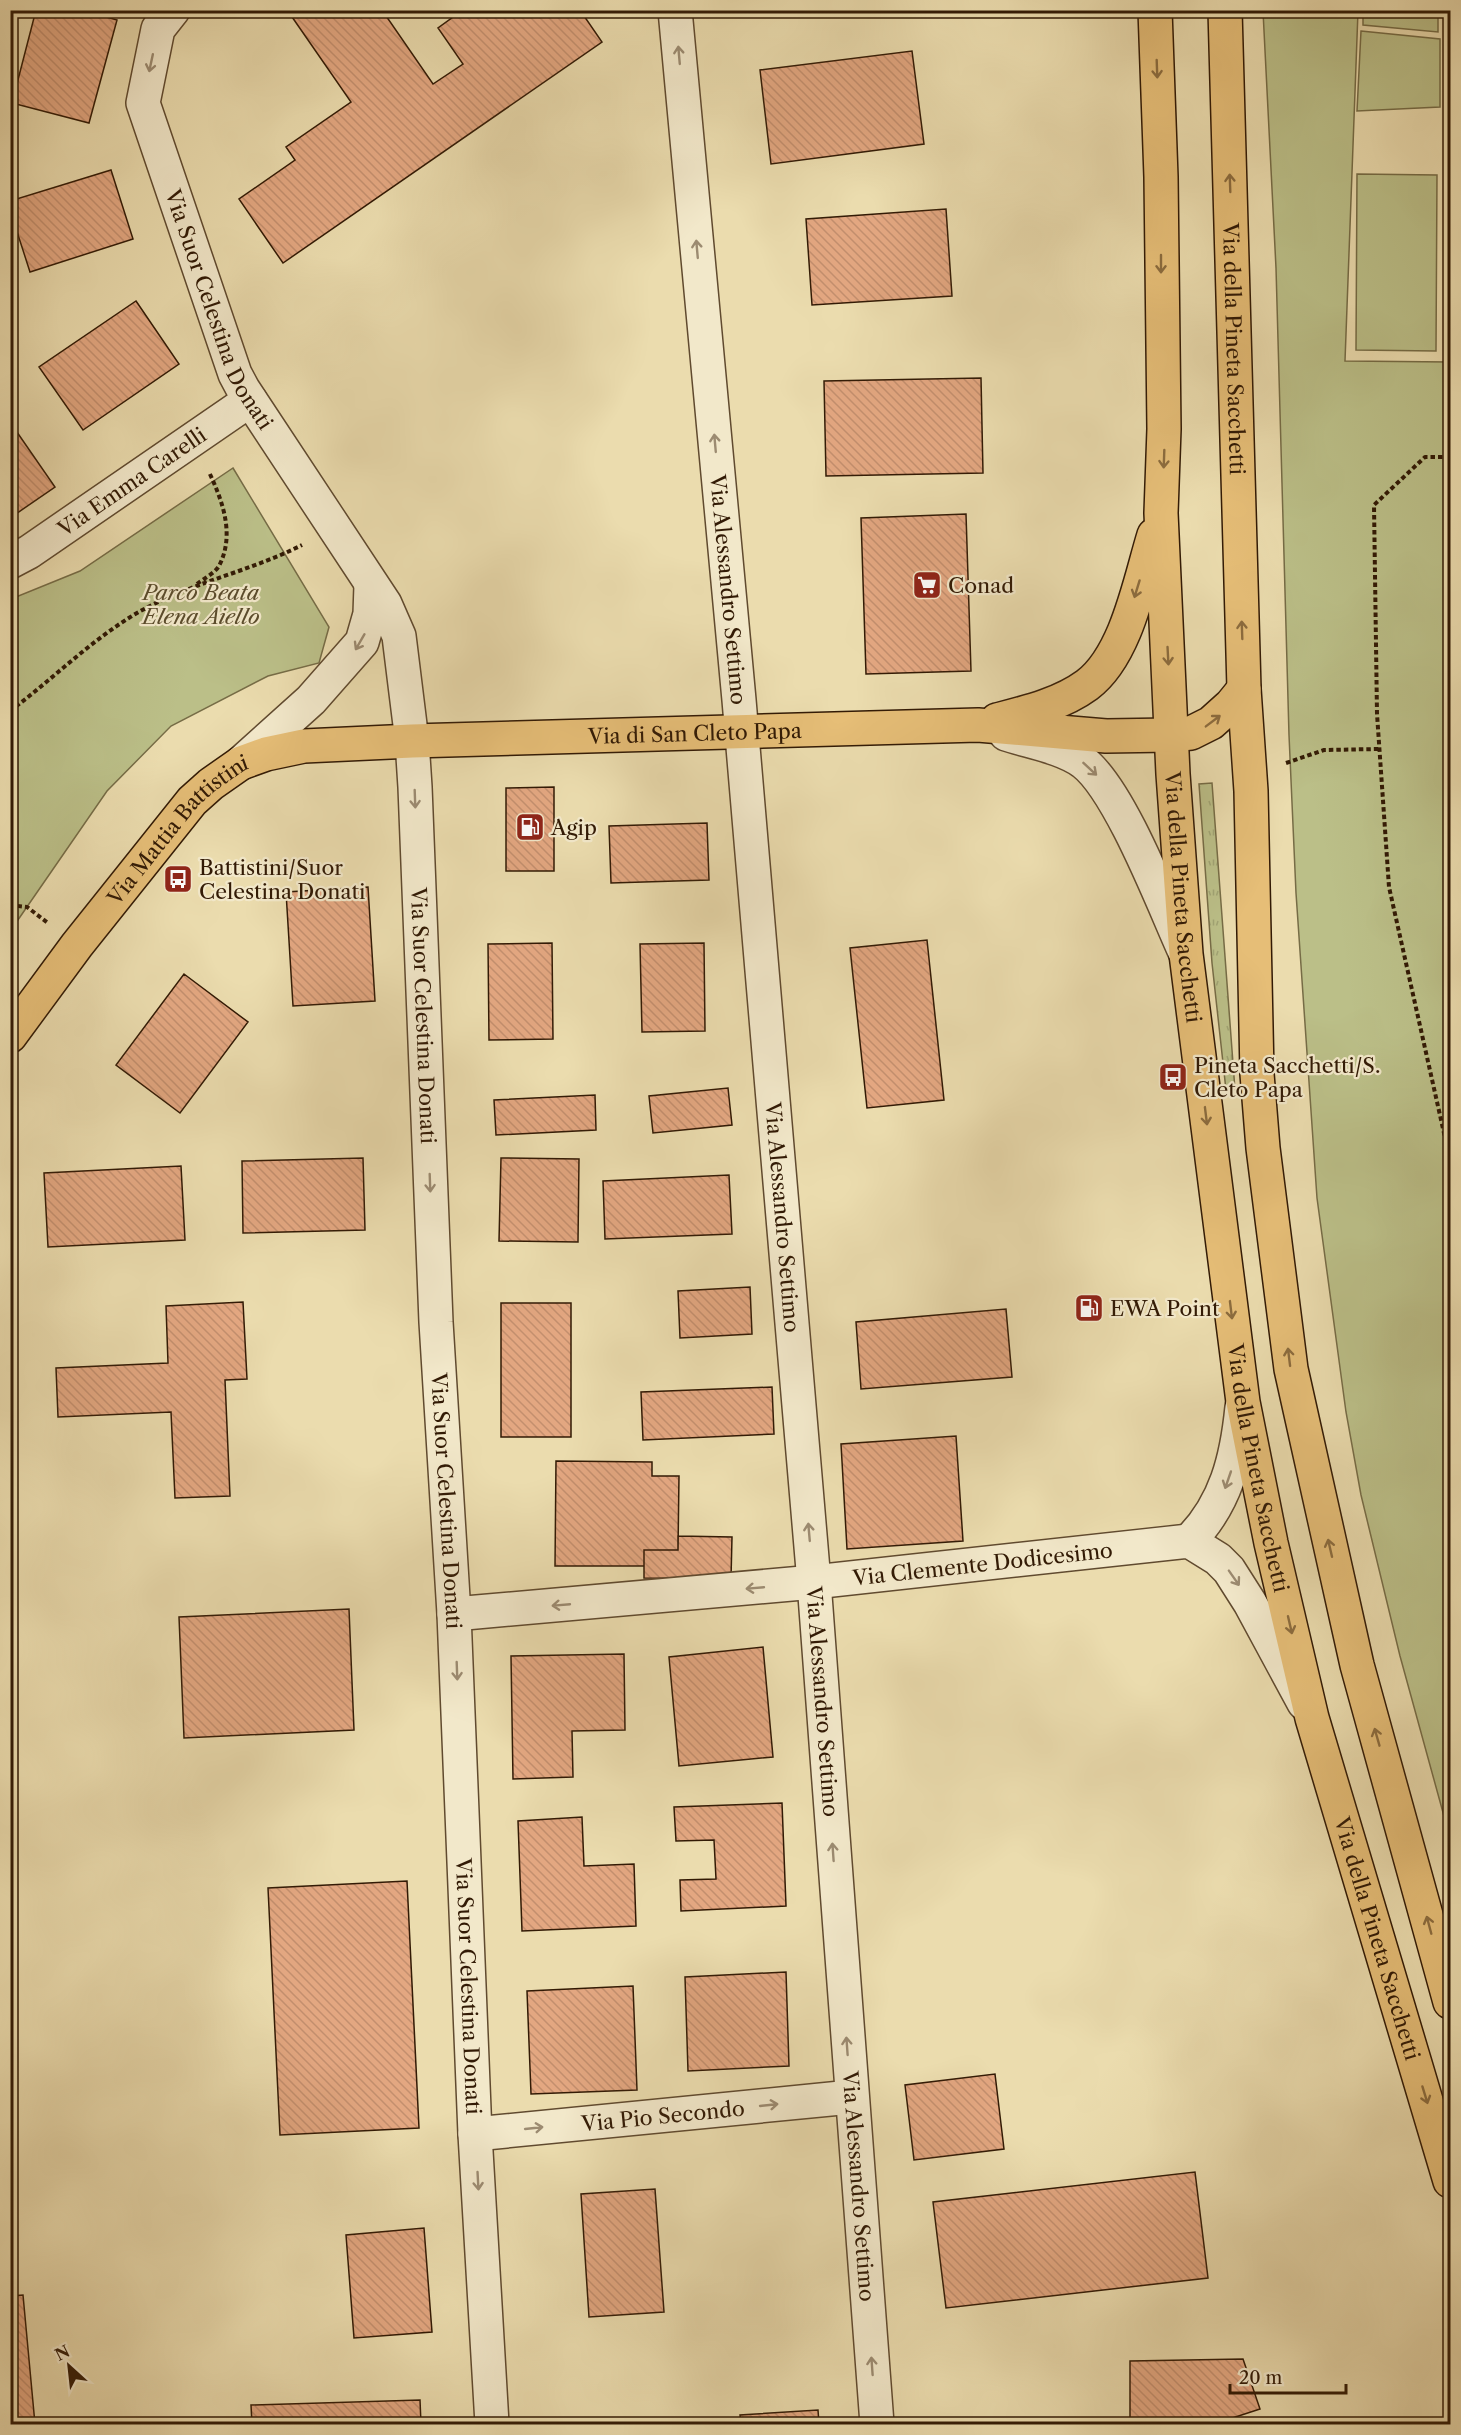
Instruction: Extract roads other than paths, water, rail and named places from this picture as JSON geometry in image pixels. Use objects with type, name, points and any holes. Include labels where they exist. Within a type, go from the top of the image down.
[{"type":"main road","name":"Via della Pineta Sacchetti","points":[[1155,10],[1161,177],[1164,437],[1161,513],[1172,735],[1186,954],[1242,1402],[1271,1543],[1312,1718],[1450,2181]]},
{"type":"main road","name":"Via della Pineta Sacchetti","points":[[1225,10],[1244,688],[1251,791],[1257,1074],[1263,1148],[1291,1369],[1357,1665],[1450,2002]]},
{"type":"main road","name":"Via della Pineta Sacchetti","points":[[978,725],[1024,713],[1062,699],[1085,686],[1099,673],[1111,657],[1126,624],[1161,513]]},
{"type":"main road","points":[[1172,735],[1191,733],[1211,723],[1231,705],[1244,688]]},
{"type":"main road","name":"Via di San Cleto Papa","points":[[412,741],[978,725],[1106,736],[1172,735]]},
{"type":"main road","name":"Via Mattia Battistini","points":[[10,1036],[77,945],[192,801],[211,784],[241,763],[266,754],[304,746],[412,741]]},
{"type":"street","name":"Via Suor Celestina Donati","points":[[173,10],[158,29],[142,103],[235,374],[390,612],[399,636],[412,741],[436,1322],[454,1614],[475,2134],[492,2424]]},
{"type":"street","name":"Via Alessandro Settimo","points":[[675,10],[741,732],[814,1582],[877,2424]]},
{"type":"street","name":"Via Emma Carelli","points":[[10,562],[29,552],[250,400]]},
{"type":"street","points":[[241,763],[311,700],[353,653],[366,632],[372,585]]},
{"type":"street","name":"Via di San Cleto Papa","points":[[978,725],[1070,755],[1084,763],[1099,777],[1129,831],[1186,954]]},
{"type":"street","points":[[1242,1402],[1235,1462],[1224,1493],[1212,1514],[1189,1542],[1218,1559],[1229,1570],[1312,1718]]},
{"type":"street","name":"Via Clemente Dodicesimo","points":[[454,1614],[814,1582],[1189,1542]]},
{"type":"street","name":"Via Pio Secondo","points":[[475,2134],[851,2097]]},
{"type":"place","name":"Conad","points":[[927,585]]},
{"type":"place","name":"Agip","points":[[530,827]]},
{"type":"place","name":"Battistini/Suor Celestina Donati","points":[[178,879]]},
{"type":"place","name":"Pineta Sacchetti/S. Cleto Papa","points":[[1173,1077]]},
{"type":"place","name":"EWA Point","points":[[1089,1308]]},
{"type":"park label","name":"Parco Beata Elena Aiello","points":[[201,604]]}]
